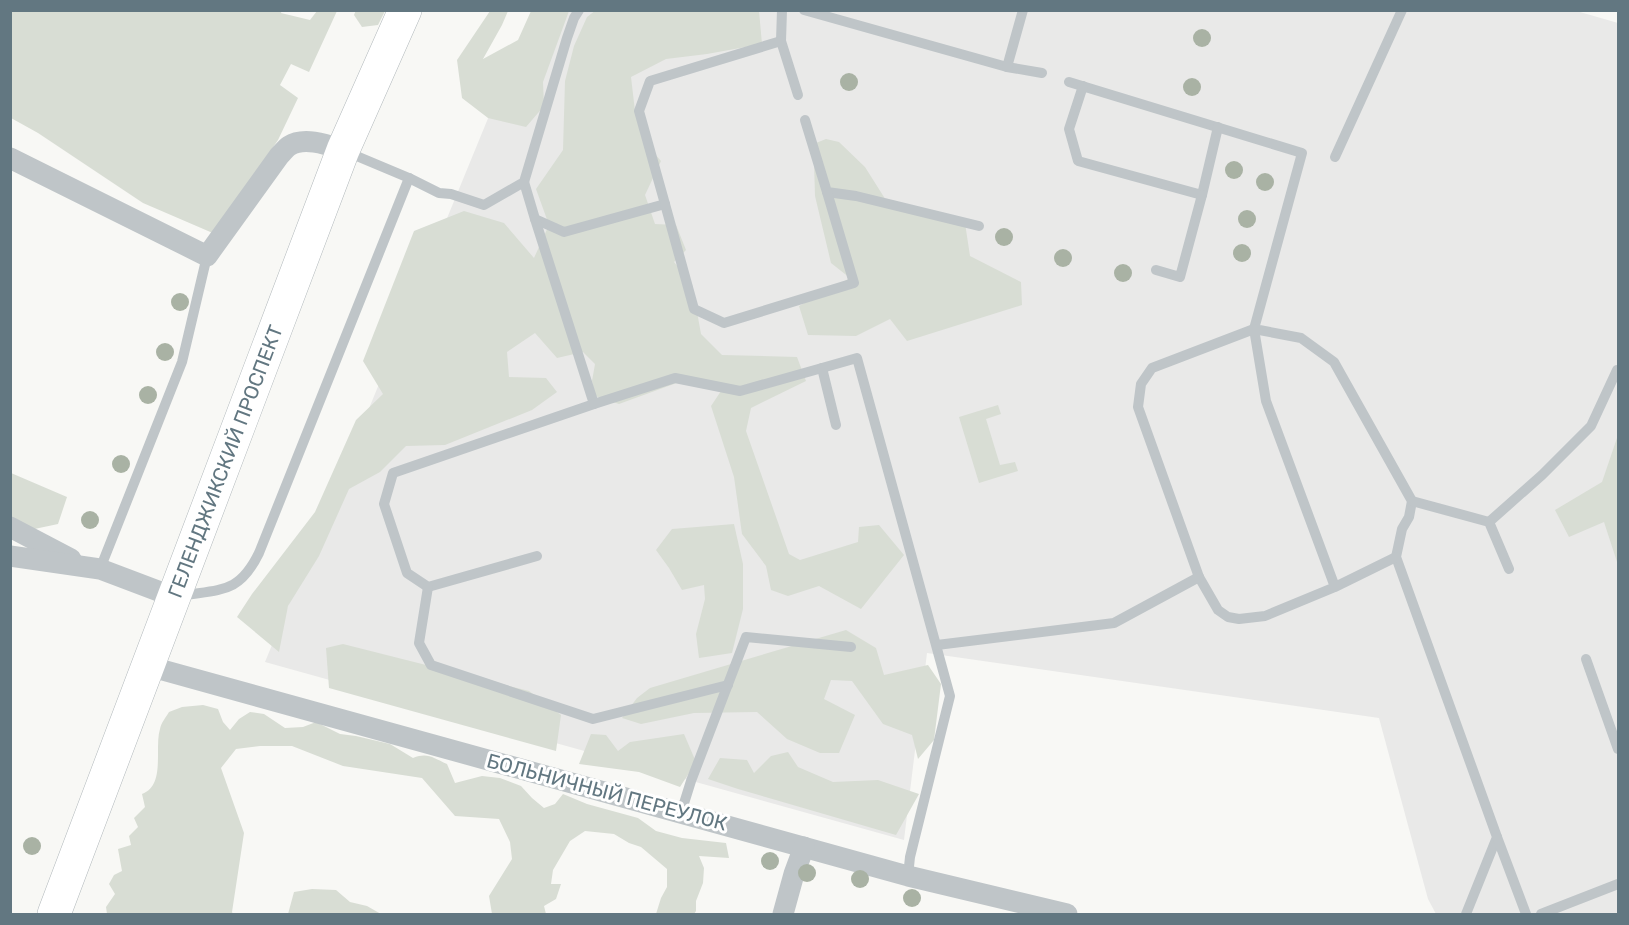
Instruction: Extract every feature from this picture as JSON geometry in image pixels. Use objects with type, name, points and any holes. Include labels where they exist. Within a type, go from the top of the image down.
[{"type":"main road","name":"ГЕЛЕНДЖИКСКИЙ ПРОСПЕКТ","points":[[54,915],[343,150],[405,10]]},
{"type":"street","points":[[10,158],[207,256],[279,156],[290,145],[302,142],[326,144],[343,150]]},
{"type":"street","points":[[10,527],[91,567],[174,597]]},
{"type":"street","points":[[10,556],[91,567]]},
{"type":"street","name":"БОЛЬНИЧНЫЙ ПЕРЕУЛОК","points":[[148,666],[908,876],[1067,915]]},
{"type":"street","points":[[783,915],[804,847]]},
{"type":"lane","points":[[579,10],[567,38],[524,182],[594,404]]},
{"type":"lane","points":[[782,10],[782,41],[798,95]]},
{"type":"lane","points":[[804,10],[1007,67],[1042,73]]},
{"type":"lane","points":[[1007,67],[1023,10]]},
{"type":"lane","points":[[1335,157],[1402,10]]},
{"type":"lane","points":[[782,41],[650,81],[639,111],[694,309],[724,323],[854,283],[805,120]]},
{"type":"lane","points":[[1069,82],[1302,153],[1254,329],[1266,401],[1335,587]]},
{"type":"lane","points":[[1083,86],[1069,129],[1078,161],[1202,195]]},
{"type":"lane","points":[[1156,270],[1180,276],[1218,127]]},
{"type":"lane","points":[[343,150],[439,193],[451,194],[484,206],[524,182]]},
{"type":"lane","points":[[174,597],[228,588],[241,580],[251,568],[264,542],[409,178]]},
{"type":"lane","points":[[826,192],[856,196],[979,226]]},
{"type":"lane","points":[[535,219],[564,232],[665,204]]},
{"type":"lane","points":[[91,567],[182,362],[207,256]]},
{"type":"lane","points":[[1396,558],[1335,587],[1265,616],[1228,617],[1218,610],[1199,577],[1138,407],[1141,384],[1152,368],[1254,329],[1301,338],[1334,362],[1412,501],[1409,517],[1402,529],[1396,558],[1526,915]]},
{"type":"lane","points":[[537,556],[428,586],[407,573],[384,504],[393,473],[675,378],[740,391],[857,358],[950,696],[910,857],[908,876]]},
{"type":"lane","points":[[822,368],[836,425]]},
{"type":"lane","points":[[1489,522],[1542,475],[1591,426],[1617,370]]},
{"type":"lane","points":[[1412,501],[1489,522]]},
{"type":"lane","points":[[1489,522],[1509,569]]},
{"type":"lane","points":[[937,645],[1114,623],[1199,577]]},
{"type":"lane","points":[[428,586],[419,643],[430,664],[593,719],[728,685]]},
{"type":"lane","points":[[681,813],[746,637],[851,647]]},
{"type":"lane","points":[[1586,659],[1618,749]]},
{"type":"lane","points":[[1466,915],[1497,837]]},
{"type":"lane","points":[[1541,915],[1618,884]]},
{"type":"shaded area","points":[[282,10],[281,13],[310,20],[317,11],[337,11],[309,72],[291,64],[280,85],[298,98],[278,140],[215,234],[143,203],[38,133],[11,118],[11,11]]},
{"type":"shaded area","points":[[356,10],[385,11],[378,25],[362,27],[354,15]]},
{"type":"shaded area","points":[[596,10],[759,11],[762,44],[666,59],[631,77],[635,111],[648,146],[661,161],[645,195],[655,224],[676,225],[686,250],[674,262],[692,284],[701,334],[722,355],[797,357],[806,381],[751,408],[746,431],[789,554],[800,560],[858,542],[859,527],[879,525],[904,555],[861,609],[819,586],[788,596],[771,590],[766,566],[742,534],[734,477],[711,406],[725,385],[693,377],[619,404],[595,396],[592,381],[595,364],[583,352],[557,358],[535,333],[507,352],[509,377],[546,378],[557,392],[532,410],[445,445],[406,446],[380,472],[349,489],[319,556],[288,606],[279,652],[237,617],[315,512],[356,420],[383,394],[363,361],[414,231],[464,211],[504,223],[534,258],[549,225],[536,189],[563,150],[565,81],[574,46],[587,17]]},
{"type":"shaded area","points":[[1573,10],[1618,23],[1618,914],[1436,914],[1428,899],[1379,718],[927,653],[904,840],[265,662],[532,11]]},
{"type":"shaded area","points":[[490,11],[508,11],[483,59],[518,40],[531,11],[569,11],[543,82],[544,106],[526,127],[488,118],[462,98],[457,60]]},
{"type":"shaded area","points":[[826,139],[839,142],[865,167],[889,205],[965,223],[970,256],[1021,282],[1022,305],[907,341],[890,319],[856,336],[808,335],[799,306],[850,278],[831,263],[815,196],[816,143]]},
{"type":"shaded area","points":[[998,405],[1001,414],[986,419],[1000,465],[1015,462],[1018,471],[979,483],[959,417]]},
{"type":"shaded area","points":[[1618,435],[1618,565],[1604,522],[1569,537],[1555,510],[1602,482]]},
{"type":"shaded area","points":[[11,473],[67,497],[58,524],[11,534]]},
{"type":"shaded area","points":[[734,524],[743,564],[743,609],[732,653],[699,658],[696,634],[705,599],[704,585],[682,590],[656,550],[672,529]]},
{"type":"shaded area","points":[[846,630],[876,648],[884,675],[928,665],[941,684],[934,740],[918,759],[912,735],[883,724],[852,681],[831,680],[824,699],[855,715],[839,753],[820,753],[787,739],[757,712],[694,713],[641,724],[622,718],[637,698],[650,688]]},
{"type":"shaded area","points":[[343,644],[529,691],[561,715],[556,751],[329,688],[326,648]]},
{"type":"shaded area","points":[[203,705],[218,709],[223,722],[230,730],[239,719],[250,712],[264,714],[285,728],[303,727],[316,722],[340,734],[390,744],[413,758],[427,756],[434,758],[447,764],[455,783],[482,776],[500,778],[521,786],[544,808],[555,804],[563,794],[587,804],[638,818],[656,831],[682,838],[726,843],[729,858],[699,856],[704,868],[703,883],[694,914],[656,914],[667,887],[667,869],[641,847],[614,834],[585,831],[570,841],[553,870],[551,884],[561,884],[556,899],[544,906],[546,914],[492,914],[489,896],[512,859],[510,842],[499,819],[455,816],[422,778],[343,766],[292,746],[260,746],[236,749],[221,768],[244,833],[233,914],[107,914],[106,907],[115,894],[109,884],[114,875],[122,871],[118,849],[131,845],[129,836],[138,827],[134,818],[145,807],[142,794],[154,783],[157,774],[158,737],[161,725],[169,712],[182,707]]},
{"type":"shaded area","points":[[591,734],[606,735],[618,751],[630,742],[684,734],[696,762],[680,787],[639,772],[579,764]]},
{"type":"shaded area","points":[[788,752],[798,767],[833,782],[878,780],[919,794],[896,835],[708,779],[720,758],[747,760],[754,773],[771,756]]},
{"type":"shaded area","points":[[312,889],[336,890],[350,902],[367,906],[381,914],[288,914],[294,892]]}]
